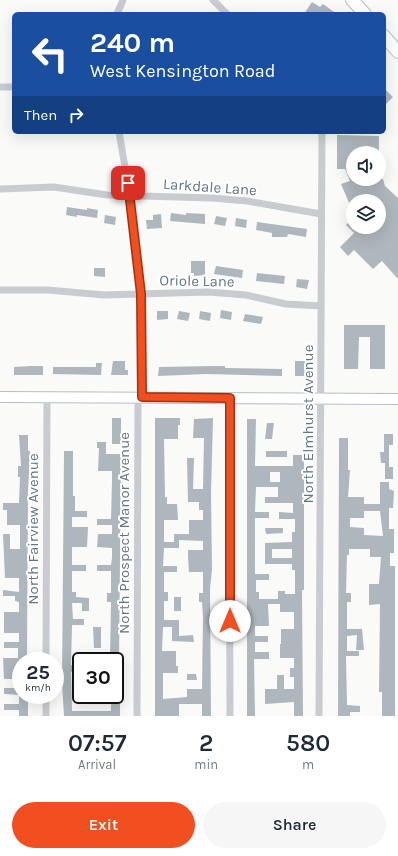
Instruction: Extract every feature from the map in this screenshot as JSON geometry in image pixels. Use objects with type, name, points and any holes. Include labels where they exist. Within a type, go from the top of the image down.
[{"type":"main road","points":[[352,0],[362,12]]},
{"type":"main road","points":[[386,38],[398,52]]},
{"type":"main road","points":[[0,397],[398,399]]},
{"type":"street","points":[[118,12],[121,0]]},
{"type":"street","points":[[213,0],[225,12]]},
{"type":"street","points":[[0,87],[12,87]]},
{"type":"street","name":"North Prospect Manor Avenue","points":[[119,134],[130,196],[141,294],[137,716]]},
{"type":"street","name":"North Elmhurst Avenue","points":[[319,716],[322,134]]},
{"type":"street","name":"Larkdale Lane","points":[[0,189],[54,187],[107,195],[212,198],[247,201],[321,214]]},
{"type":"street","name":"Oriole Lane","points":[[0,290],[48,290],[104,295],[208,292],[246,295],[286,304],[321,306]]},
{"type":"street","name":"North Fairview Avenue","points":[[46,652],[47,397]]},
{"type":"street","points":[[230,398],[230,716]]},
{"type":"street","points":[[46,704],[46,716]]},
{"type":"building","points":[[312,2],[320,7],[323,4],[334,12],[305,12]]},
{"type":"building","points":[[386,90],[393,97],[386,104]]},
{"type":"building","points":[[337,135],[379,136],[379,146],[346,146],[346,171],[345,169],[337,169]]},
{"type":"building","points":[[346,182],[346,186],[385,186],[398,198],[398,279],[382,261],[373,269],[354,250],[348,256],[340,247],[353,234],[386,234],[386,194],[346,194],[346,196],[341,184]]},
{"type":"building","points":[[67,207],[98,210],[97,218],[66,215]]},
{"type":"building","points":[[171,213],[186,215],[186,213],[205,214],[205,224],[170,221]]},
{"type":"building","points":[[161,214],[162,228],[147,229],[146,220],[153,220],[153,215]]},
{"type":"building","points":[[105,215],[116,217],[115,225],[104,223]]},
{"type":"building","points":[[216,216],[227,218],[225,226],[214,224]]},
{"type":"building","points":[[236,218],[247,220],[246,228],[235,226]]},
{"type":"building","points":[[257,222],[307,229],[306,237],[288,234],[287,237],[272,237],[272,233],[256,230]]},
{"type":"building","points":[[191,261],[205,261],[205,275],[194,276],[194,273],[191,273]]},
{"type":"building","points":[[216,266],[243,270],[242,278],[214,274]]},
{"type":"building","points":[[94,268],[105,268],[105,277],[94,276]]},
{"type":"building","points":[[257,273],[285,276],[284,284],[256,281]]},
{"type":"building","points":[[297,279],[309,280],[307,289],[296,287]]},
{"type":"building","points":[[221,310],[232,312],[231,320],[220,318]]},
{"type":"building","points":[[157,311],[168,311],[168,319],[157,320]]},
{"type":"building","points":[[179,311],[190,313],[188,321],[177,319]]},
{"type":"building","points":[[200,311],[211,313],[210,321],[199,319]]},
{"type":"building","points":[[245,314],[263,317],[261,324],[243,321]]},
{"type":"building","points":[[344,325],[385,325],[385,369],[370,369],[370,337],[359,337],[358,369],[344,369]]},
{"type":"building","points":[[113,361],[125,361],[125,370],[128,370],[128,375],[111,375]]},
{"type":"building","points":[[295,361],[305,361],[304,376],[295,376]]},
{"type":"building","points":[[96,363],[102,363],[101,375],[53,374],[53,367],[96,367]]},
{"type":"building","points":[[43,366],[43,375],[14,375],[14,367]]},
{"type":"building","points":[[225,366],[225,368],[282,369],[282,376],[206,374],[158,376],[159,367]]},
{"type":"building","points":[[112,418],[121,418],[121,444],[112,444]]},
{"type":"building","points":[[155,418],[180,418],[180,425],[178,425],[178,439],[164,439],[165,497],[167,497],[167,504],[177,504],[178,520],[164,520],[164,542],[174,542],[174,534],[189,534],[189,520],[203,520],[203,510],[199,510],[199,502],[188,502],[187,458],[194,458],[193,489],[203,489],[204,438],[193,438],[194,419],[213,418],[211,493],[212,569],[210,589],[211,716],[202,716],[202,704],[179,704],[179,716],[155,716]],"holes":[[[179,540],[203,541],[203,550],[188,550],[189,572],[203,572],[203,593],[199,593],[199,602],[202,602],[203,617],[202,689],[187,689],[187,697],[163,699],[163,673],[178,673],[178,666],[176,666],[176,651],[162,651],[163,627],[172,627],[172,641],[194,642],[193,635],[179,636],[179,620],[164,620],[164,601],[168,601],[168,592],[164,592],[164,572],[177,572],[177,566],[163,566],[164,548],[179,548]]]},
{"type":"building","points":[[247,419],[256,419],[255,466],[293,466],[293,455],[304,455],[304,590],[302,590],[303,716],[294,716],[294,702],[265,704],[265,689],[277,689],[277,675],[284,675],[284,689],[294,689],[294,677],[290,677],[290,668],[294,668],[294,658],[280,658],[280,644],[281,629],[294,629],[294,612],[280,612],[280,604],[268,604],[269,626],[255,626],[255,636],[268,636],[268,642],[255,642],[255,652],[269,652],[269,659],[254,659],[255,716],[247,716]],"holes":[[[270,472],[280,472],[280,482],[270,482]],[[256,487],[278,487],[278,497],[265,497],[265,503],[293,503],[293,513],[279,512],[279,519],[295,519],[295,532],[292,532],[292,542],[265,543],[265,564],[292,564],[292,570],[295,570],[295,594],[285,594],[285,591],[278,591],[278,599],[259,599],[259,592],[256,592],[256,580],[269,580],[269,574],[255,574],[255,518],[269,518],[269,512],[255,512]],[[272,549],[292,549],[292,558],[272,558]]]},
{"type":"building","points":[[267,423],[274,423],[272,439],[265,439]]},
{"type":"building","points":[[384,434],[393,434],[393,445],[389,445],[389,467],[393,467],[393,479],[385,479],[385,463],[381,463],[380,452],[384,452]]},
{"type":"building","points":[[19,435],[28,435],[28,451],[30,451],[28,492],[27,652],[18,652],[18,648],[4,648],[4,642],[19,642],[19,633],[4,633],[4,612],[19,612],[19,602],[15,601],[15,596],[3,596],[3,590],[19,592],[19,578],[5,578],[3,534],[10,534],[10,549],[20,549],[20,525],[7,525],[7,510],[3,510],[3,503],[19,503],[20,477],[18,477],[18,466],[21,466]]},
{"type":"building","points":[[339,438],[348,438],[348,470],[350,470],[348,497],[364,497],[364,504],[380,504],[380,482],[389,482],[389,489],[394,491],[393,508],[389,508],[389,529],[394,529],[394,553],[390,553],[390,566],[395,566],[395,716],[382,716],[382,692],[379,692],[380,604],[369,605],[369,584],[379,584],[381,557],[370,557],[370,549],[349,549],[349,555],[347,555],[346,593],[351,593],[351,602],[347,602],[347,629],[362,629],[364,650],[356,650],[357,635],[347,636],[347,651],[359,651],[359,656],[346,656],[347,705],[360,706],[360,712],[350,712],[350,716],[338,716]],"holes":[[[364,511],[380,511],[383,536],[364,535],[364,528],[350,527],[350,518],[364,518]]]},
{"type":"building","points":[[97,442],[106,442],[106,454],[121,454],[119,652],[110,652],[111,602],[107,602],[107,593],[111,593],[111,571],[97,571],[97,565],[111,565],[112,548],[97,547],[98,534],[112,534],[112,525],[97,525],[97,519],[111,519],[112,471],[98,471],[99,448],[97,448]]},
{"type":"building","points":[[64,451],[73,451],[73,496],[75,496],[75,511],[87,511],[87,517],[72,517],[72,527],[88,527],[87,547],[72,547],[72,565],[86,565],[86,571],[72,571],[72,592],[76,592],[76,597],[89,598],[89,611],[82,611],[82,603],[72,603],[73,619],[84,619],[84,625],[72,625],[72,711],[111,711],[111,704],[120,704],[120,716],[64,716],[64,652],[62,652]]},
{"type":"building","points":[[266,451],[287,451],[287,457],[266,457]]},
{"type":"building","points":[[265,528],[283,528],[283,533],[266,534]]},
{"type":"building","points":[[174,597],[181,597],[181,611],[174,611]]},
{"type":"building","points":[[93,627],[101,627],[101,648],[94,648]]},
{"type":"building","points":[[3,658],[12,658],[12,679],[4,679]]},
{"type":"building","points":[[187,674],[196,674],[197,680],[187,680]]},
{"type":"building","points":[[4,688],[12,688],[12,694],[4,694]]},
{"type":"building","points":[[4,704],[28,704],[28,716],[19,716],[19,710],[4,710]]},
{"type":"route","points":[[128,183],[141,294],[142,397],[230,398],[230,621]]}]
